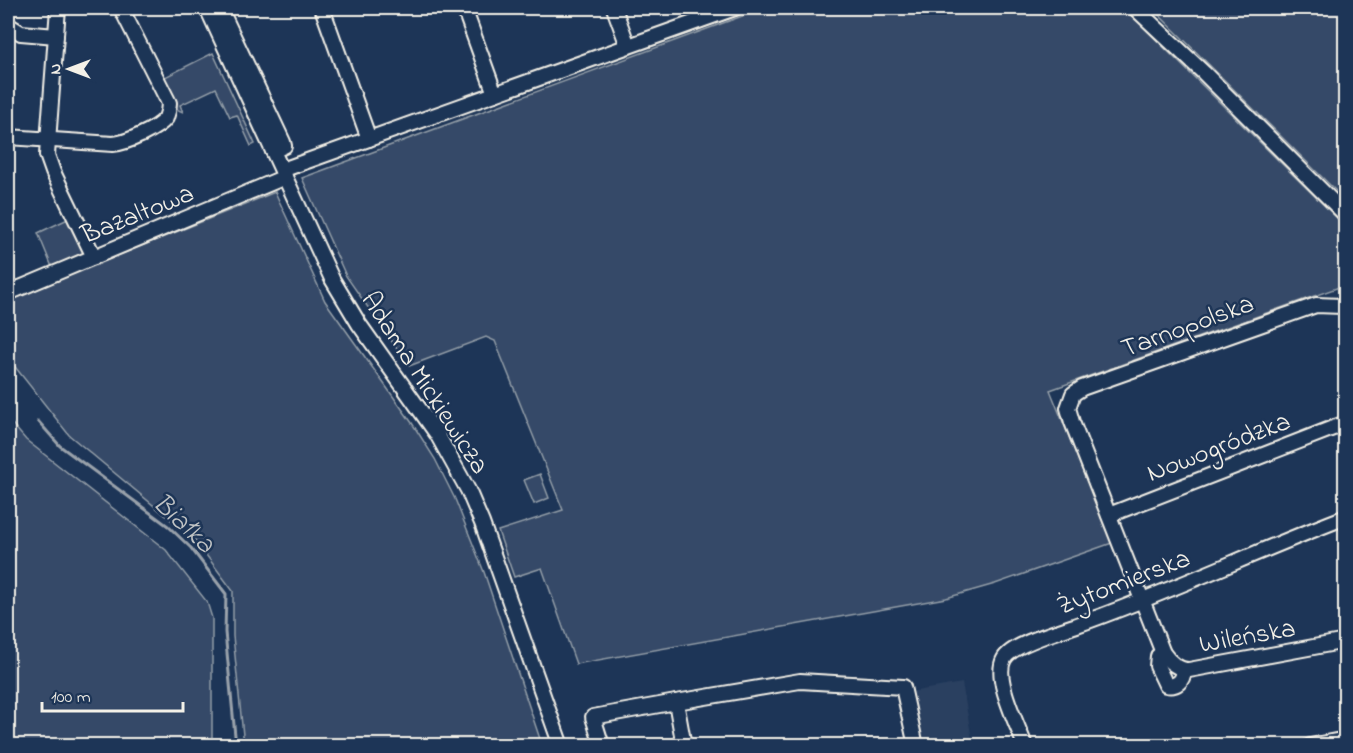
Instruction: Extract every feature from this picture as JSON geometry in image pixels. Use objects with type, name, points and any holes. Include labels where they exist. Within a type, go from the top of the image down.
[{"type":"street","points":[[58,8],[47,140],[49,162],[94,257]]},
{"type":"street","points":[[8,137],[117,144],[156,126],[166,117],[169,108],[167,98],[121,8]]},
{"type":"street","name":"Adama Mickiewicza","points":[[207,8],[332,279],[359,324],[437,434],[468,490],[486,533],[561,746]]},
{"type":"street","points":[[220,8],[283,142],[284,147],[273,151]]},
{"type":"street","points":[[322,8],[369,139]]},
{"type":"street","points":[[464,8],[495,94]]},
{"type":"street","points":[[614,8],[628,46]]},
{"type":"street","name":"Bazaltowa","points":[[8,293],[369,139],[735,8]]},
{"type":"street","points":[[1135,8],[1204,73],[1346,215]]},
{"type":"street","points":[[8,25],[21,33],[56,36]]},
{"type":"street","name":"Tarnopolska","points":[[1109,515],[1072,422],[1069,403],[1076,391],[1316,305],[1344,304]]},
{"type":"street","name":"Nowogródzka","points":[[1109,515],[1346,423]]},
{"type":"street","points":[[1109,515],[1163,653],[1158,656],[1157,666],[1166,685],[1180,682],[1184,676],[1184,670]]},
{"type":"street","name":"Żytomierska","points":[[1025,746],[1001,680],[1004,658],[1015,649],[1143,601],[1346,517]]},
{"type":"street","name":"Wileńska","points":[[1163,653],[1170,662],[1184,670],[1346,641]]},
{"type":"street","points":[[602,746],[593,717],[800,681],[903,687],[916,746]]},
{"type":"street","points":[[676,702],[684,746]]},
{"type":"street","points":[[1314,745],[1346,739]]},
{"type":"shaded area","points":[[764,8],[1124,8],[1345,226],[1345,285],[1050,390],[1112,543],[995,584],[946,598],[576,664],[542,568],[514,577],[498,531],[563,510],[495,341],[486,337],[409,366],[346,276],[302,178]]},
{"type":"shaded area","points":[[1152,8],[1345,8],[1345,200]]},
{"type":"shaded area","points":[[213,53],[255,144],[251,146],[237,115],[230,117],[216,88],[180,105],[183,112],[172,103],[161,79]]},
{"type":"shaded area","points":[[275,192],[325,301],[412,423],[435,459],[455,499],[484,572],[542,745],[244,745],[233,636],[233,591],[195,540],[69,435],[8,358],[8,300]]},
{"type":"shaded area","points":[[70,218],[85,252],[52,267],[38,233]]},
{"type":"shaded area","points":[[8,419],[26,440],[166,550],[207,602],[212,618],[212,745],[8,745]]},
{"type":"shaded area","points":[[540,474],[549,498],[534,504],[524,480]]},
{"type":"shaded area","points":[[962,683],[973,745],[909,745],[899,694]]},
{"type":"waterway","name":"Białka","points":[[38,421],[60,446],[168,526],[191,548],[226,594],[225,632],[236,746]]}]
